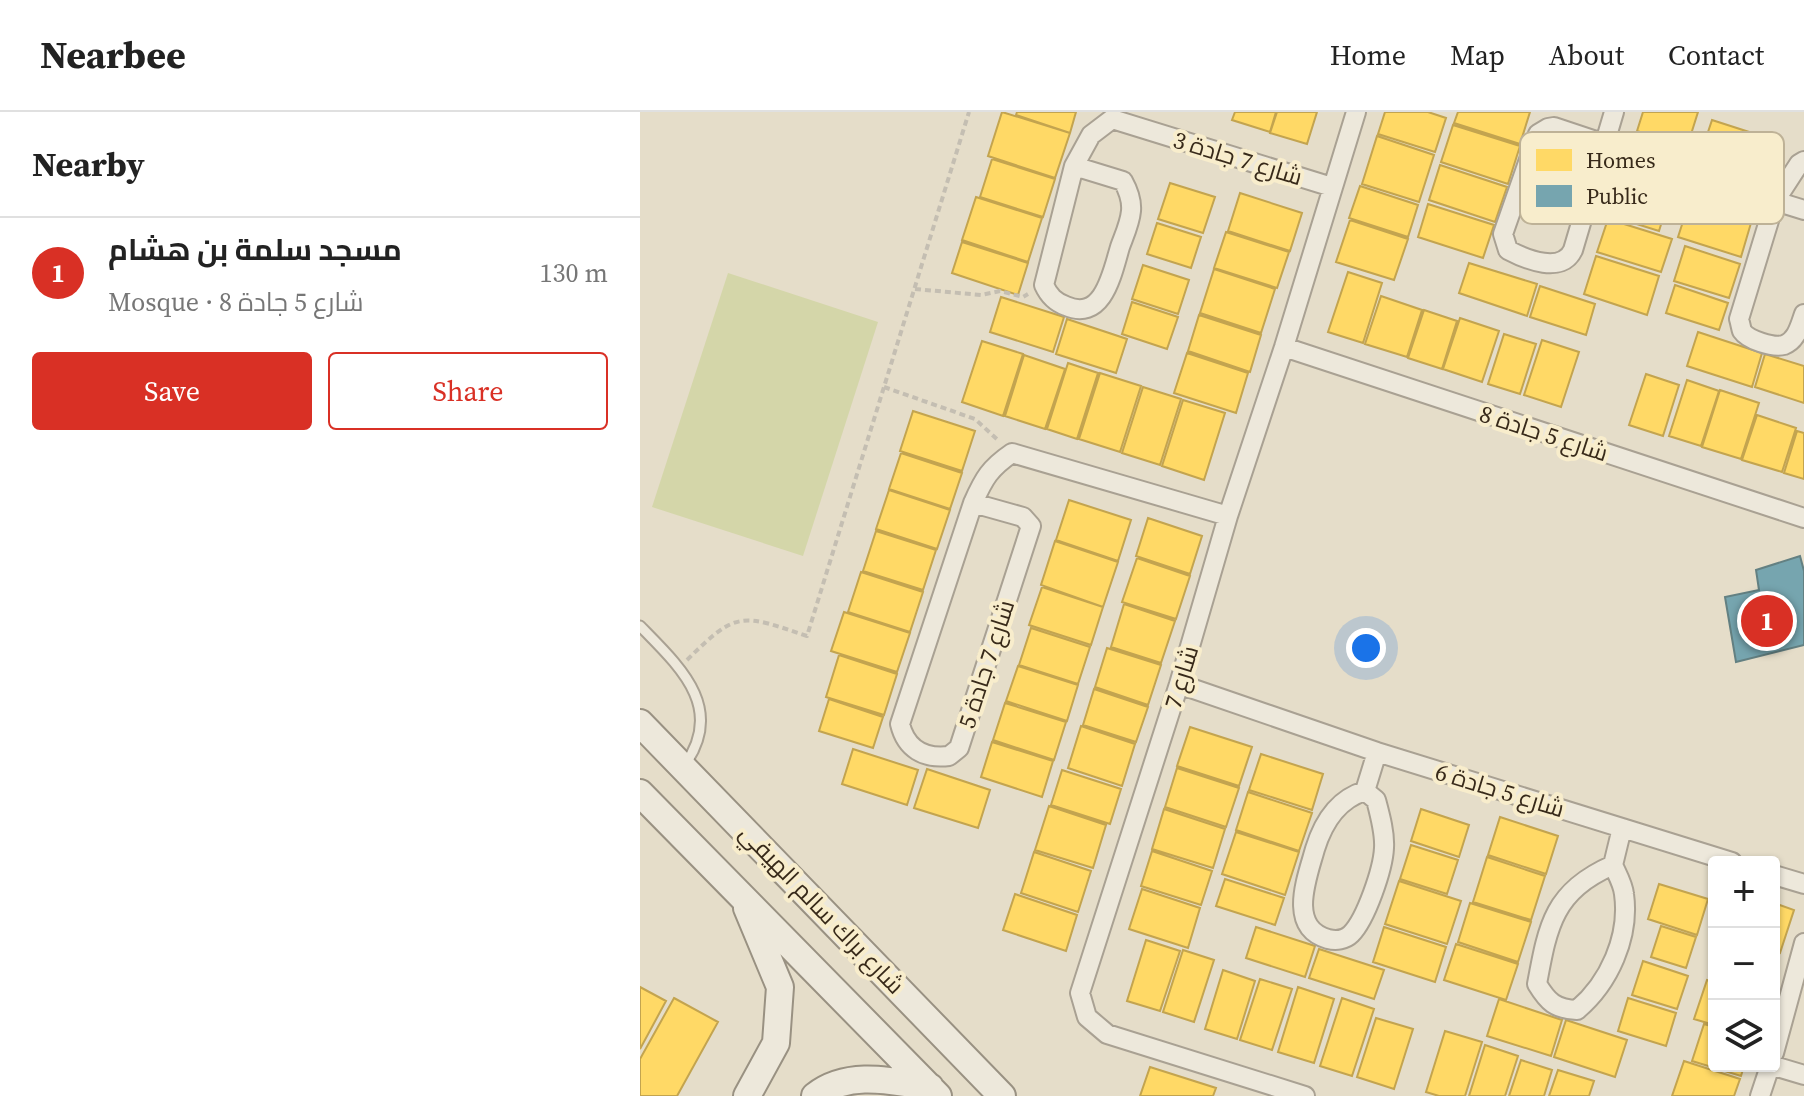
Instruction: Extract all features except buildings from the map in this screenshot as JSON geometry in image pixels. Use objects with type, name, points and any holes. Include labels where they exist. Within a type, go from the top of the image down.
[{"type":"main road","name":"شارع براك سالم الهيفي","points":[[640,723],[1002,1096]]},
{"type":"main road","name":"شارع براك سالم الهيفي","points":[[640,793],[934,1092]]},
{"type":"main road","points":[[741,894],[780,987],[776,1043],[747,1096]]},
{"type":"main road","points":[[815,1096],[826,1087],[869,1078],[934,1092]]},
{"type":"street","name":"شارع 7","points":[[1305,1096],[1107,1034],[1087,1017],[1080,993],[1356,112]]},
{"type":"street","points":[[1608,132],[1614,112]]},
{"type":"street","name":"شارع 7 جادة 3","points":[[1044,285],[1074,166],[1091,135],[1112,119],[1332,187]]},
{"type":"street","points":[[1541,132],[1554,127],[1569,132]]},
{"type":"street","points":[[1784,187],[1804,161]]},
{"type":"street","points":[[1044,285],[1049,296],[1063,305],[1079,310],[1094,305],[1107,289],[1131,212],[1129,193],[1123,181],[1074,166]]},
{"type":"street","points":[[1520,185],[1503,234],[1508,250],[1553,265],[1565,261],[1570,256],[1580,224]]},
{"type":"street","points":[[1784,204],[1804,210]]},
{"type":"street","points":[[1768,224],[1739,319],[1741,330],[1748,337],[1784,345],[1799,331],[1804,314]]},
{"type":"street","name":"شارع 5 جادة 8","points":[[1284,347],[1804,518]]},
{"type":"street","points":[[1012,453],[1228,516]]},
{"type":"street","name":"شارع 7 جادة 5","points":[[973,503],[1023,517],[1031,526],[959,748],[949,756],[924,755],[912,748],[903,737],[900,724],[973,503],[989,471],[1012,453]]},
{"type":"street","name":"شارع 5 جادة 6","points":[[1179,684],[1377,752],[1713,856]]},
{"type":"street","points":[[1365,791],[1377,752]]},
{"type":"street","points":[[1365,791],[1376,800],[1384,848],[1365,910],[1350,935],[1336,941],[1318,936],[1303,917],[1304,890],[1321,831],[1350,796],[1365,791]]},
{"type":"street","points":[[1613,865],[1588,876],[1572,888],[1545,940],[1537,984],[1548,1002],[1562,1009],[1577,1010],[1593,997],[1619,948],[1624,893],[1613,865],[1622,828]]},
{"type":"street","points":[[1780,877],[1804,884]]},
{"type":"street","points":[[1780,1031],[1804,943]]},
{"type":"street","points":[[1780,1068],[1804,1075]]},
{"type":"street","points":[[1760,1096],[1770,1072]]},
{"type":"lane","points":[[640,626],[681,667],[695,694],[701,719],[698,744],[684,766]]},
{"type":"path","points":[[681,667],[713,634],[740,621],[764,621],[807,636],[969,112]]},
{"type":"path","points":[[915,288],[981,295],[1000,291],[1023,297],[1044,285]]},
{"type":"path","points":[[884,387],[975,419],[1012,453]]},
{"type":"green space","points":[[728,273],[878,322],[803,556],[652,507]]},
{"type":"place","name":"مسجد سلمة بن هشام","points":[[1767,621]]}]
